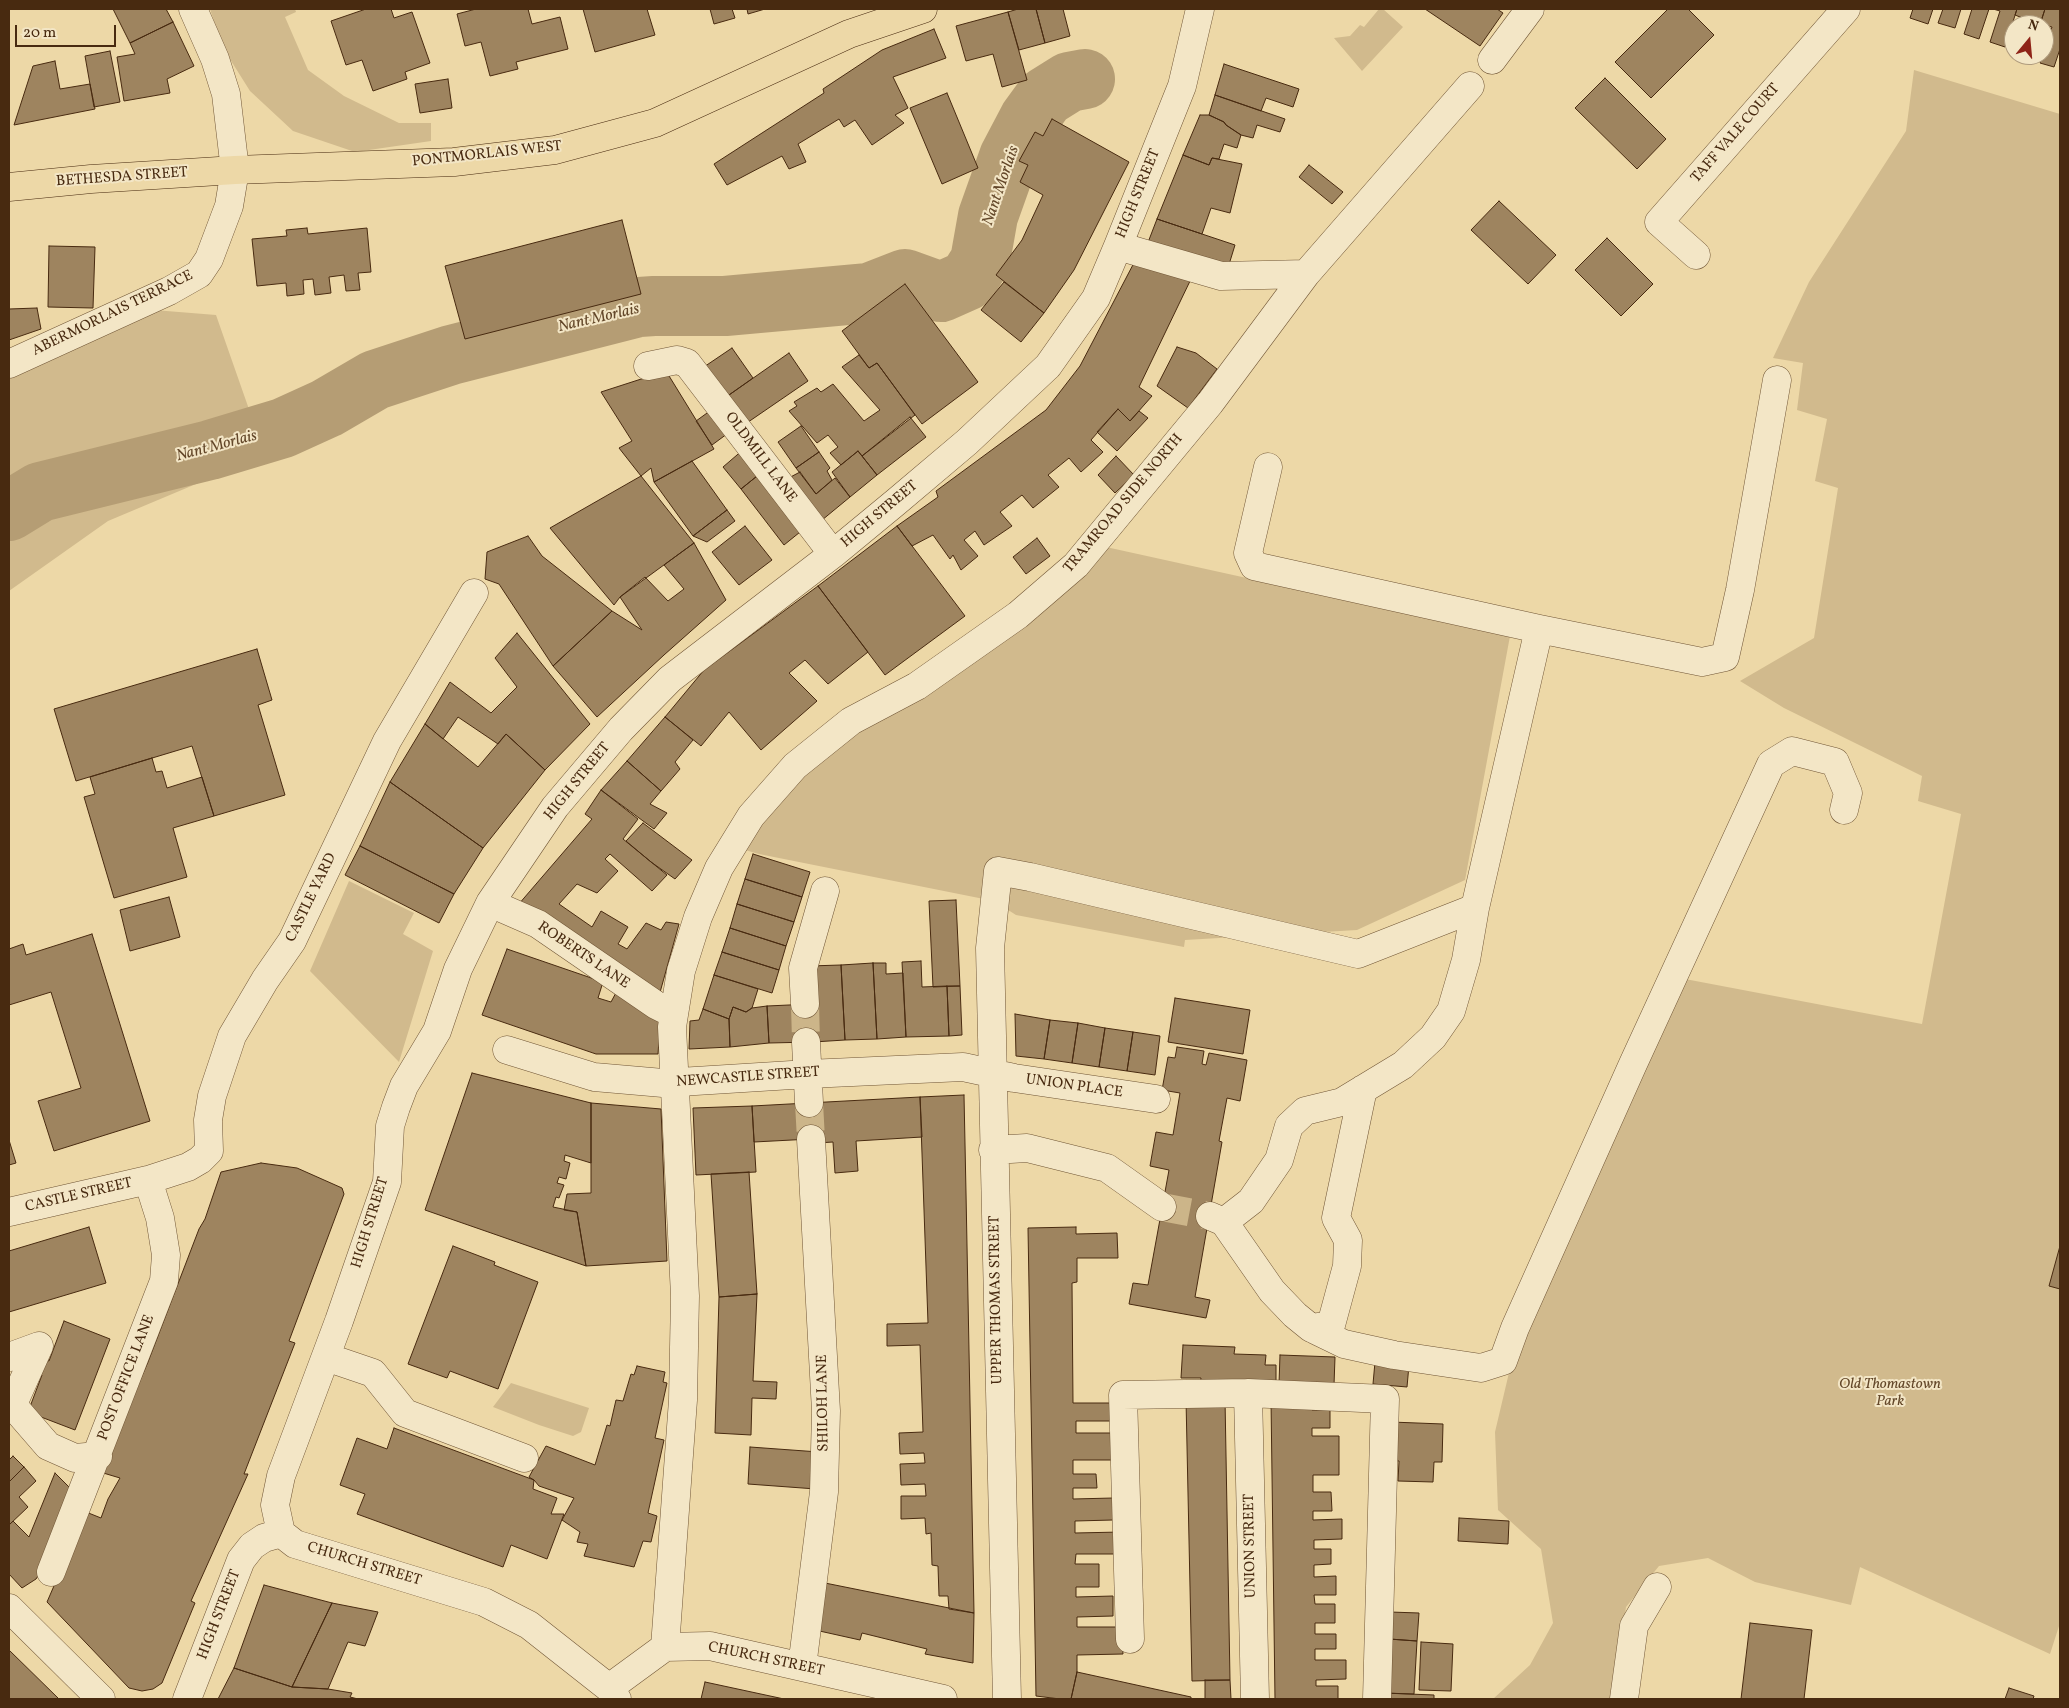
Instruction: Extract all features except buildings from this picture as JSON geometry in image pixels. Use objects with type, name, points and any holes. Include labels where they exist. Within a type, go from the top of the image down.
[{"type":"main road","name":"PONTMORLAIS WEST","points":[[235,170],[454,162],[555,150],[655,123],[849,34],[923,9]]},
{"type":"main road","name":"BETHESDA STREET","points":[[9,187],[91,179],[235,170]]},
{"type":"street","name":"ABERMORLAIS TERRACE","points":[[9,364],[169,291],[199,274],[209,259],[229,206],[235,170],[226,94],[215,59],[193,9]]},
{"type":"street","name":"HIGH STREET","points":[[187,1699],[241,1560],[252,1546],[264,1538],[281,1533],[275,1505],[281,1476],[326,1357],[387,1182],[390,1126],[396,1106],[404,1086],[437,1031],[458,970],[490,903],[555,807],[621,729],[670,679],[833,554],[967,442],[1048,366],[1096,298],[1182,86],[1200,9]]},
{"type":"street","points":[[1492,60],[1530,9]]},
{"type":"street","name":"TAFF VALE COURT","points":[[1696,255],[1659,222],[1846,9]]},
{"type":"street","name":"TRAMROAD SIDE NORTH","points":[[665,1647],[683,1400],[685,1296],[672,1027],[680,971],[698,917],[719,868],[751,816],[795,766],[851,721],[917,686],[1018,615],[1076,566],[1210,403],[1306,274],[1470,86]]},
{"type":"street","points":[[1118,246],[1221,276],[1306,274]]},
{"type":"street","name":"OLDMILL LANE","points":[[648,366],[677,360],[687,363],[833,554]]},
{"type":"street","points":[[1268,467],[1248,553],[1254,566],[1539,630],[1702,662],[1726,657],[1740,590],[1777,380]]},
{"type":"street","name":"CASTLE YARD","points":[[148,1180],[188,1167],[200,1160],[209,1151],[208,1120],[212,1096],[232,1036],[265,980],[292,941],[387,741],[474,593]]},
{"type":"street","points":[[1539,630],[1475,908],[1466,960],[1451,1011],[1433,1036],[1403,1065],[1342,1102],[1305,1110],[1289,1126],[1279,1160],[1251,1201],[1217,1219],[1272,1291],[1311,1328],[1344,1344],[1394,1355],[1480,1368],[1504,1361],[1515,1328],[1633,1064],[1771,764],[1792,751],[1835,762],[1848,793],[1844,810]]},
{"type":"street","name":"UPPER THOMAS STREET","points":[[1007,1699],[993,1150],[990,948],[998,871],[1358,954],[1475,908]]},
{"type":"street","points":[[804,1004],[802,968],[825,891]]},
{"type":"street","name":"ROBERTS LANE","points":[[490,903],[538,924],[656,1005],[674,1014]]},
{"type":"street","points":[[806,1042],[809,1103]]},
{"type":"street","name":"NEWCASTLE STREET","points":[[507,1050],[594,1077],[663,1083],[808,1074],[963,1068],[993,1074]]},
{"type":"street","name":"UNION PLACE","points":[[993,1074],[1156,1099]]},
{"type":"street","points":[[1311,1328],[1331,1325],[1347,1266],[1348,1240],[1336,1218],[1362,1089]]},
{"type":"street","name":"SHILOH LANE","points":[[802,1667],[824,1492],[826,1410],[811,1139]]},
{"type":"street","points":[[993,1150],[1027,1148],[1107,1168],[1162,1208]]},
{"type":"street","name":"CASTLE STREET","points":[[9,1212],[148,1180]]},
{"type":"street","name":"POST OFFICE LANE","points":[[51,1572],[98,1456],[164,1281],[166,1255],[160,1218],[148,1180]]},
{"type":"street","points":[[9,1357],[39,1346],[11,1402],[48,1446],[75,1458],[98,1456]]},
{"type":"street","points":[[326,1357],[373,1373],[405,1413],[524,1458]]},
{"type":"street","points":[[1130,1639],[1123,1395],[1248,1393],[1385,1399],[1377,1699]]},
{"type":"street","name":"UNION STREET","points":[[1248,1393],[1254,1699]]},
{"type":"street","name":"CHURCH STREET","points":[[281,1533],[295,1544],[484,1602],[529,1625],[613,1694],[665,1647],[710,1646],[942,1699]]},
{"type":"street","points":[[1624,1699],[1634,1626],[1657,1586]]},
{"type":"street","points":[[9,1608],[101,1699]]},
{"type":"green space","points":[[210,9],[295,9],[296,12],[285,17],[308,70],[344,96],[399,123],[431,123],[431,141],[355,152],[293,131],[250,91],[223,48]]},
{"type":"green space","points":[[1379,9],[1383,9],[1403,27],[1362,71],[1334,38],[1350,36],[1360,25],[1364,27]]},
{"type":"green space","name":"Old Thomastown Park","points":[[1914,70],[2060,114],[2060,1623],[2050,1654],[1860,1567],[1851,1605],[1755,1582],[1708,1558],[1659,1566],[1626,1607],[1612,1699],[1493,1699],[1530,1665],[1553,1623],[1541,1549],[1498,1510],[1495,1432],[1512,1360],[1685,979],[1922,1024],[1961,814],[1918,801],[1922,776],[1784,708],[1740,681],[1814,638],[1838,488],[1815,481],[1827,419],[1797,410],[1803,363],[1773,358],[1809,282],[1906,131]]},
{"type":"green space","points":[[154,310],[216,315],[265,455],[108,521],[9,591],[9,374]]},
{"type":"green space","points":[[1106,547],[1510,636],[1465,880],[1357,930],[1185,940],[1184,947],[1016,915],[994,901],[759,854],[738,848],[802,769]]},
{"type":"green space","points":[[349,881],[414,913],[403,934],[433,951],[399,1062],[310,971]]},
{"type":"green space","points":[[511,1383],[589,1408],[581,1432],[573,1436],[493,1407]]},
{"type":"waterway","name":"Nant Morlais","points":[[9,511],[40,492],[210,450],[283,428],[327,408],[375,380],[451,355],[639,307],[725,306],[869,293],[905,279],[941,292],[968,280],[980,261],[988,216],[1009,157],[1029,119],[1045,97],[1069,82],[1085,79]]},
{"type":"tunnel","points":[[805,1004],[806,1042]]},
{"type":"tunnel","points":[[809,1103],[811,1139]]},
{"type":"tunnel","points":[[1162,1207],[1210,1216]]}]
